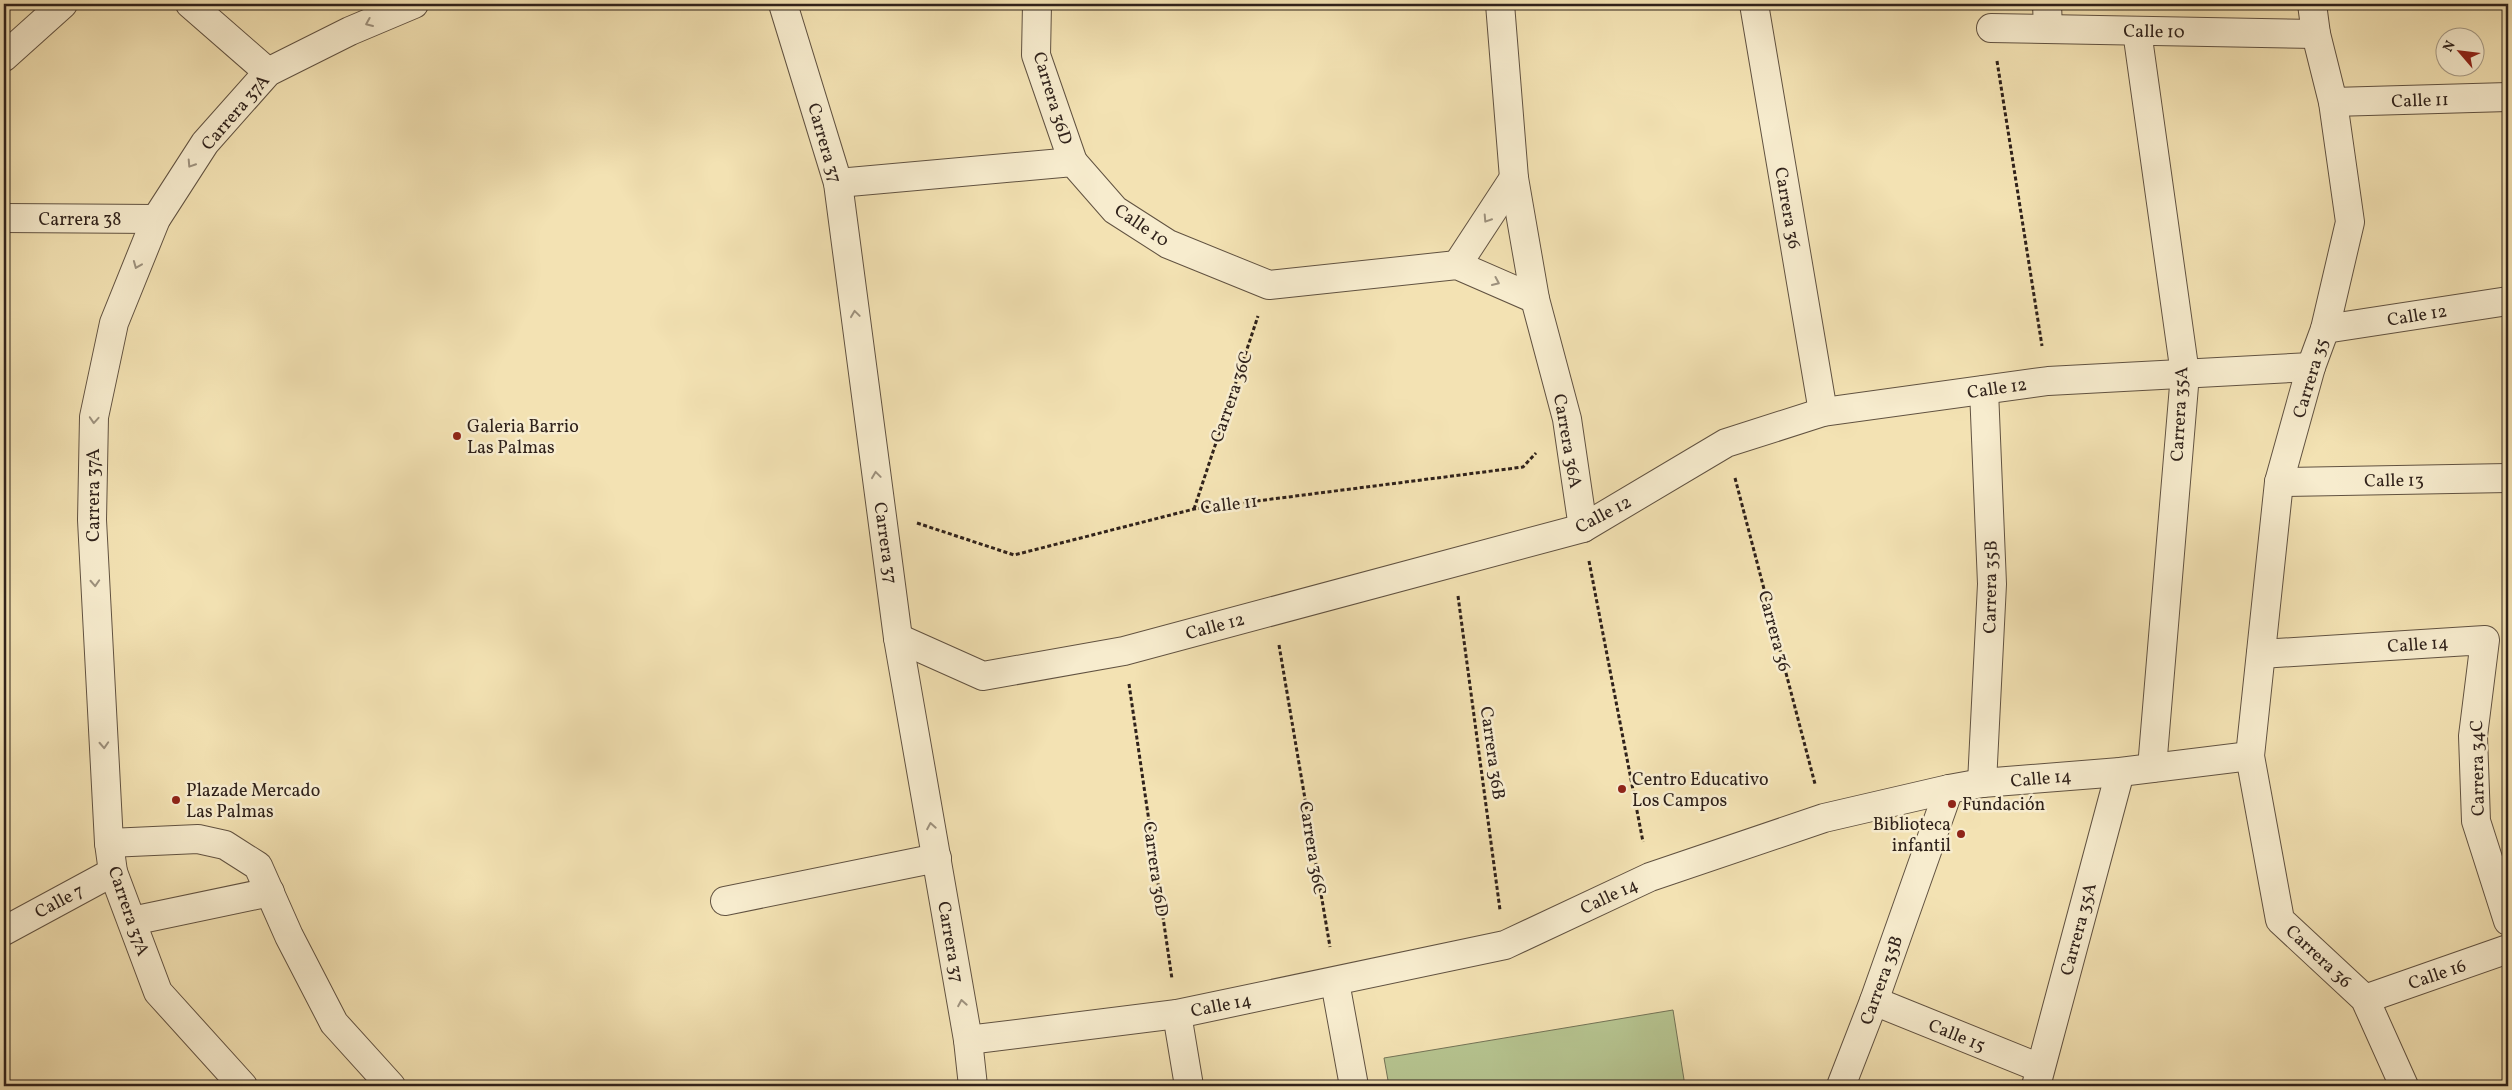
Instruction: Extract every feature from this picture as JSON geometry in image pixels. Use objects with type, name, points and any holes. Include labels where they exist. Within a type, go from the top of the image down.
[{"type":"street","points":[[4,57],[64,4]]},
{"type":"street","points":[[190,4],[268,72]]},
{"type":"street","name":"Carrera 37A","points":[[243,1086],[158,992],[114,872],[109,843],[92,520],[94,417],[114,323],[156,219],[205,142],[268,72],[350,31],[414,4]]},
{"type":"street","name":"Carrera 37","points":[[783,4],[838,183],[898,638],[968,1040],[973,1086]]},
{"type":"street","name":"Carrera 36D","points":[[1038,4],[1036,55],[1073,162]]},
{"type":"street","name":"Carrera 36A","points":[[1500,4],[1514,178],[1535,299],[1567,419],[1583,528]]},
{"type":"street","name":"Carrera 36","points":[[1754,4],[1823,412]]},
{"type":"street","name":"Carrera 35","points":[[2250,756],[2279,482],[2311,367],[2325,329],[2350,222],[2333,102],[2316,34],[2312,4]]},
{"type":"street","name":"Calle 10","points":[[1992,28],[2048,16],[2137,31],[2316,34]]},
{"type":"street","name":"Carrera 35A","points":[[2137,31],[2185,374],[2152,768]]},
{"type":"street","name":"Calle 11","points":[[2333,102],[2508,97]]},
{"type":"street","points":[[838,183],[1073,162]]},
{"type":"street","name":"Calle 10","points":[[1073,162],[1115,210],[1168,244],[1269,285],[1457,265],[1535,299]]},
{"type":"street","points":[[1457,265],[1514,178]]},
{"type":"street","name":"Carrera 38","points":[[4,218],[156,219]]},
{"type":"street","name":"Calle 12","points":[[2325,329],[2508,302]]},
{"type":"street","name":"Calle 12","points":[[898,638],[983,676],[1124,651],[1583,528],[1726,443],[1823,412],[2048,381],[2311,367]]},
{"type":"street","name":"Carrera 35B","points":[[1982,783],[1992,584],[1984,390]]},
{"type":"street","name":"Calle 13","points":[[2279,482],[2508,478]]},
{"type":"street","name":"Calle 14","points":[[2261,654],[2485,640]]},
{"type":"street","name":"Carrera 34C","points":[[2485,640],[2473,736],[2476,821],[2508,921]]},
{"type":"street","name":"Carrera 36","points":[[2250,756],[2280,920],[2365,999],[2404,1086]]},
{"type":"street","name":"Calle 14","points":[[968,1040],[1177,1014],[1505,945],[1650,877],[1824,818],[1949,789],[1982,783],[2120,772],[2250,756]]},
{"type":"street","name":"Carrera 35A","points":[[2038,1077],[2120,772]]},
{"type":"street","name":"Carrera 35B","points":[[1841,1086],[1874,1001],[1949,789]]},
{"type":"street","points":[[109,843],[198,839],[225,845],[258,866],[289,936],[334,1023],[390,1086]]},
{"type":"street","points":[[725,901],[937,858]]},
{"type":"street","name":"Calle 7","points":[[4,931],[114,872]]},
{"type":"street","points":[[132,921],[270,892]]},
{"type":"street","name":"Calle 16","points":[[2365,999],[2508,950]]},
{"type":"street","points":[[1336,982],[1354,1086]]},
{"type":"street","name":"Calle 15","points":[[1874,1001],[2038,1077]]},
{"type":"street","points":[[1177,1014],[1189,1086]]},
{"type":"path","points":[[1992,28],[2048,381]]},
{"type":"path","name":"Carrera 36C","points":[[1194,509],[1269,285]]},
{"type":"path","name":"Calle 11","points":[[881,511],[1014,555],[1194,509],[1523,466],[1567,419]]},
{"type":"path","name":"Carrera 36","points":[[1726,443],[1824,818]]},
{"type":"path","points":[[1583,528],[1650,877]]},
{"type":"path","name":"Carrera 36B","points":[[1454,564],[1505,945]]},
{"type":"path","name":"Carrera 36C","points":[[1273,610],[1336,982]]},
{"type":"path","name":"Carrera 36D","points":[[1124,651],[1177,1014]]},
{"type":"green space","points":[[1673,1010],[1685,1086],[1389,1086],[1384,1058]]},
{"type":"place","name":"Galeria Barrio Las Palmas","points":[[457,436]]},
{"type":"place","name":"Centro Educativo Los Campos","points":[[1622,789]]},
{"type":"place","name":"Plazade Mercado Las Palmas","points":[[176,800]]},
{"type":"place","name":"Fundación","points":[[1952,804]]},
{"type":"place","name":"Biblioteca infantil","points":[[1961,834]]}]
